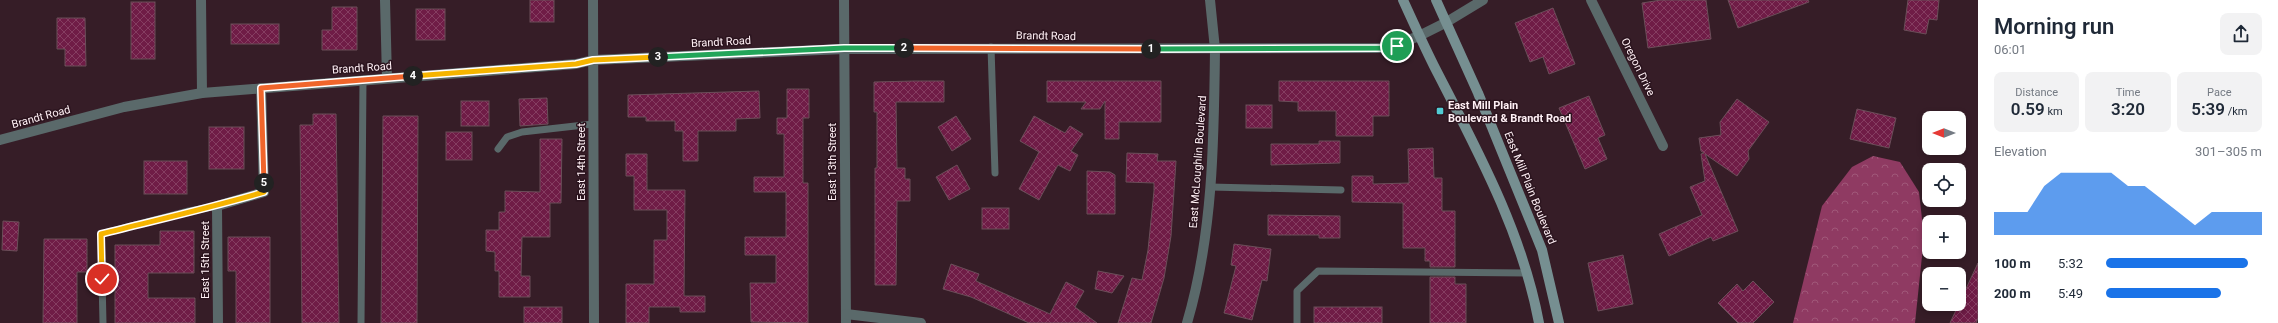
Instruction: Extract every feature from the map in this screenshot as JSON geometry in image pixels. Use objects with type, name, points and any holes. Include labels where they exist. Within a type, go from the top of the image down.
[{"type":"main road","points":[[1403,0],[1419,36],[1491,176],[1526,273],[1539,323]]},
{"type":"main road","name":"East Mill Plain Boulevard","points":[[1436,0],[1445,23],[1478,93],[1539,243],[1559,323]]},
{"type":"street","points":[[201,0],[202,93]]},
{"type":"street","points":[[385,0],[387,78]]},
{"type":"street","name":"East 14th Street","points":[[593,0],[594,323]]},
{"type":"street","name":"East 13th Street","points":[[844,0],[846,318]]},
{"type":"street","name":"East McLoughlin Boulevard","points":[[1187,323],[1203,256],[1210,187],[1214,123],[1215,50],[1210,0]]},
{"type":"street","name":"Brandt Road","points":[[0,140],[124,107],[202,93],[363,79],[576,64],[593,60],[844,48],[991,47],[1215,50],[1388,48],[1419,36],[1445,23],[1483,0]]},
{"type":"street","name":"Oregon Drive","points":[[1591,0],[1663,146]]},
{"type":"street","name":"East 15th Street","points":[[218,323],[217,206],[264,192],[261,88]]},
{"type":"street","points":[[846,318],[921,323]]},
{"type":"lane","points":[[991,47],[995,173]]},
{"type":"lane","points":[[362,323],[363,79]]},
{"type":"lane","points":[[498,149],[507,138],[522,132],[593,124]]},
{"type":"lane","points":[[1210,187],[1341,190]]},
{"type":"lane","points":[[103,323],[101,234],[189,211],[217,206]]},
{"type":"lane","points":[[1297,323],[1297,291],[1318,271],[1526,273]]},
{"type":"green space","points":[[1873,156],[1900,162],[1919,192],[1922,219],[1922,256],[1915,323],[1793,323],[1822,206],[1852,167]]},
{"type":"building","points":[[530,0],[554,0],[554,22],[530,22]]},
{"type":"building","points":[[1661,0],[1706,0],[1711,39],[1648,48],[1642,3]]},
{"type":"building","points":[[1728,0],[1808,0],[1809,2],[1738,28]]},
{"type":"building","points":[[1908,0],[1939,0],[1937,20],[1929,19],[1926,34],[1904,30]]},
{"type":"building","points":[[131,2],[155,2],[155,59],[131,59]]},
{"type":"building","points":[[332,7],[357,7],[357,50],[322,50],[322,30],[332,30]]},
{"type":"building","points":[[1553,8],[1575,64],[1549,74],[1543,57],[1530,62],[1515,23]]},
{"type":"building","points":[[416,9],[445,9],[445,40],[416,40]]},
{"type":"building","points":[[57,18],[85,18],[86,66],[65,66],[65,49],[57,49]]},
{"type":"building","points":[[231,24],[279,24],[279,44],[231,44]]},
{"type":"building","points":[[944,81],[944,102],[896,102],[897,168],[905,168],[905,179],[910,179],[910,201],[897,201],[896,285],[875,285],[875,168],[877,168],[877,112],[874,112],[874,82]]},
{"type":"building","points":[[1047,81],[1161,81],[1161,122],[1119,122],[1119,139],[1105,139],[1105,101],[1100,109],[1081,109],[1086,102],[1047,102]]},
{"type":"building","points":[[1279,81],[1389,81],[1389,116],[1373,116],[1373,136],[1336,136],[1336,111],[1298,111],[1298,102],[1279,101]]},
{"type":"building","points":[[787,89],[809,89],[809,118],[803,118],[803,183],[808,183],[808,323],[751,322],[750,283],[776,283],[776,255],[745,255],[745,237],[786,237],[786,192],[754,192],[754,177],[784,177],[784,134],[777,134],[777,118],[787,118]]},
{"type":"building","points":[[759,91],[760,118],[736,119],[736,131],[698,131],[698,161],[683,161],[683,131],[675,131],[675,121],[646,121],[646,117],[628,117],[628,95]]},
{"type":"building","points":[[1589,96],[1605,135],[1598,138],[1607,159],[1585,169],[1559,108]]},
{"type":"building","points":[[547,98],[548,124],[520,126],[519,99]]},
{"type":"building","points":[[1737,99],[1769,122],[1748,151],[1749,159],[1737,176],[1705,154],[1738,231],[1713,241],[1711,237],[1669,256],[1659,234],[1702,215],[1690,187],[1705,181],[1701,154],[1704,153],[1701,151],[1699,138],[1721,135],[1720,122]]},
{"type":"building","points":[[461,101],[489,101],[489,126],[461,126]]},
{"type":"building","points":[[1246,105],[1272,105],[1272,128],[1246,128]]},
{"type":"building","points":[[1857,109],[1896,118],[1889,148],[1850,139]]},
{"type":"building","points":[[313,114],[336,114],[339,323],[302,323],[300,125],[313,125]]},
{"type":"building","points":[[383,116],[418,116],[417,323],[381,323]]},
{"type":"building","points":[[956,116],[971,139],[952,151],[938,127]]},
{"type":"building","points":[[1034,116],[1065,133],[1070,126],[1083,134],[1071,151],[1078,155],[1070,171],[1058,165],[1039,200],[1019,189],[1039,152],[1020,141]]},
{"type":"building","points":[[209,127],[244,127],[244,169],[209,169]]},
{"type":"building","points":[[446,132],[472,132],[472,160],[446,160]]},
{"type":"building","points":[[540,139],[562,139],[561,203],[550,203],[550,237],[522,237],[521,276],[530,276],[530,297],[499,297],[499,271],[495,271],[495,252],[486,251],[486,230],[499,230],[499,212],[505,212],[505,191],[540,192]]},
{"type":"building","points":[[1319,141],[1340,141],[1340,163],[1271,165],[1271,144],[1319,144]]},
{"type":"building","points":[[1433,148],[1434,178],[1442,178],[1442,211],[1455,211],[1455,267],[1430,267],[1430,261],[1425,261],[1425,248],[1403,248],[1403,203],[1352,202],[1352,176],[1373,176],[1373,184],[1409,183],[1408,149]]},
{"type":"building","points":[[1127,153],[1158,154],[1157,161],[1176,161],[1171,236],[1164,278],[1151,323],[1118,323],[1132,278],[1142,280],[1148,250],[1154,191],[1154,183],[1126,182]]},
{"type":"building","points":[[626,154],[647,154],[647,190],[685,190],[684,296],[705,296],[705,312],[680,312],[680,307],[649,307],[649,323],[626,323],[626,284],[654,284],[654,240],[667,240],[667,210],[634,210],[634,176],[626,176]]},
{"type":"building","points":[[144,161],[187,161],[187,194],[144,194]]},
{"type":"building","points":[[957,165],[970,189],[949,200],[936,177]]},
{"type":"building","points":[[1087,171],[1110,172],[1115,175],[1115,214],[1087,214]]},
{"type":"building","points":[[982,208],[1009,208],[1009,229],[982,229]]},
{"type":"building","points":[[1268,215],[1340,216],[1340,238],[1319,238],[1319,235],[1268,235]]},
{"type":"building","points":[[3,221],[19,222],[17,251],[2,250]]},
{"type":"building","points":[[160,231],[194,231],[194,273],[148,273],[148,298],[195,298],[195,323],[115,323],[115,245],[160,245]]},
{"type":"building","points":[[228,237],[270,237],[270,323],[236,323],[236,271],[228,271]]},
{"type":"building","points":[[44,239],[87,239],[87,272],[77,272],[77,323],[43,323]]},
{"type":"building","points":[[1234,244],[1271,249],[1267,281],[1262,280],[1252,320],[1224,313],[1236,266],[1231,265]]},
{"type":"building","points":[[1623,255],[1633,304],[1598,311],[1588,263]]},
{"type":"building","points":[[1978,263],[1978,318],[1976,323],[1950,323],[1956,311],[1966,311],[1966,289]]},
{"type":"building","points":[[951,264],[979,274],[976,281],[1050,314],[1066,282],[1084,291],[1075,307],[1097,323],[1029,323],[971,297],[943,289]]},
{"type":"building","points":[[1098,271],[1124,276],[1112,293],[1095,289]]},
{"type":"building","points":[[1430,277],[1455,277],[1455,284],[1466,284],[1466,323],[1430,323]]},
{"type":"building","points":[[1753,281],[1774,302],[1753,323],[1738,323],[1718,303],[1737,284],[1743,291]]},
{"type":"building","points":[[524,307],[562,307],[562,323],[524,323]]},
{"type":"building","points":[[1314,307],[1382,307],[1382,323],[1314,323]]},
{"type":"place","name":"East Mill Plain Boulevard & Brandt Road","points":[[1440,111]]},
{"type":"route","points":[[102,279],[101,234],[189,211],[217,206],[264,192],[261,88],[363,79],[576,64],[593,60],[844,48],[991,47],[1215,50],[1388,48],[1397,46]]}]
